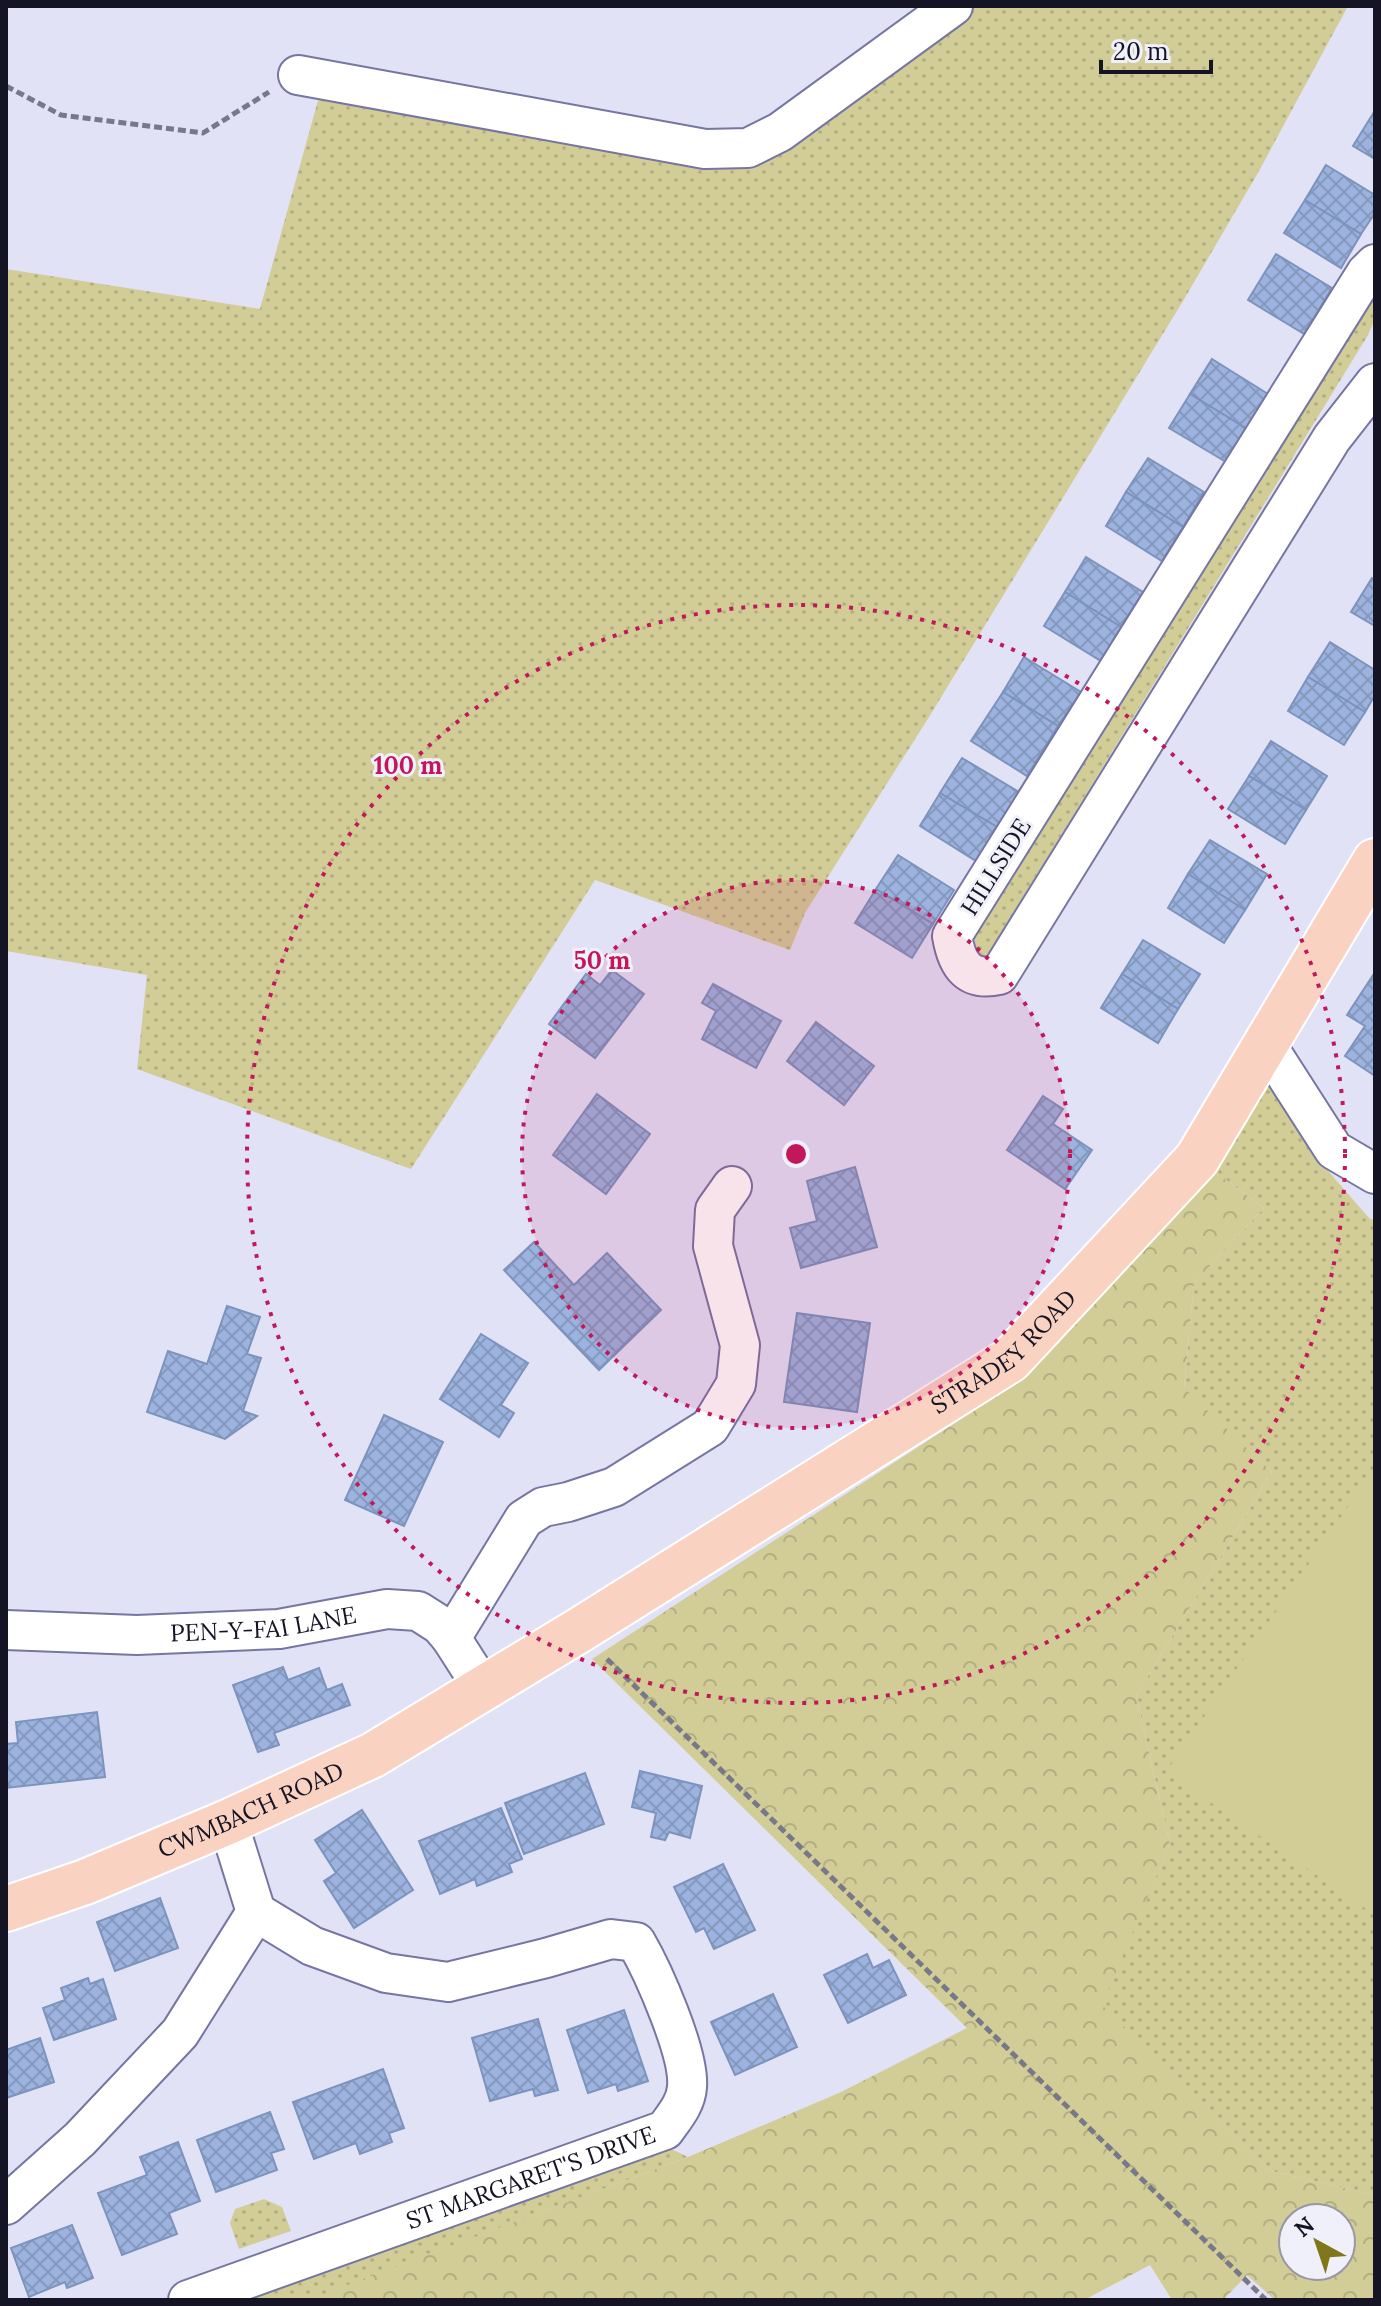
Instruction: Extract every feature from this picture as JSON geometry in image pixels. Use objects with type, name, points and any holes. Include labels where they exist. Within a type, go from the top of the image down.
[{"type":"main road","name":"STRADEY ROAD","points":[[483,1688],[1010,1360],[1197,1159],[1375,861]]},
{"type":"main road","name":"CWMBACH ROAD","points":[[6,1909],[85,1882],[228,1822],[373,1755],[483,1688]]},
{"type":"street","points":[[298,75],[705,149],[748,148],[780,132],[953,6]]},
{"type":"street","name":"HILLSIDE","points":[[1375,264],[1357,287],[952,936],[956,956],[968,972],[985,978],[999,975],[1332,438],[1375,383]]},
{"type":"street","points":[[1266,1044],[1334,1150],[1375,1174]]},
{"type":"street","points":[[451,1638],[524,1519],[543,1507],[614,1487],[710,1427],[736,1384],[740,1345],[713,1246],[715,1210],[732,1186]]},
{"type":"street","name":"PEN-Y-FAI LANE","points":[[6,1630],[137,1635],[279,1629],[387,1609],[418,1611],[440,1625],[451,1638],[483,1688]]},
{"type":"street","points":[[6,2205],[80,2139],[180,2033],[256,1912],[228,1822]]},
{"type":"street","name":"ST MARGARET'S DRIVE","points":[[188,2300],[665,2130],[681,2108],[687,2087],[684,2058],[648,1963],[636,1942],[611,1939],[448,1982],[386,1973],[312,1946],[256,1912]]},
{"type":"path","points":[[6,86],[61,115],[203,133],[298,75]]},
{"type":"path","points":[[578,1631],[1266,2300]]},
{"type":"green space","points":[[953,6],[1348,6],[1259,171],[1183,301],[929,717],[805,913],[790,950],[595,880],[411,1169],[137,1069],[147,975],[6,951],[6,269],[260,309],[324,79],[748,148]]},
{"type":"green space","points":[[1375,275],[1375,319],[1368,335],[988,954],[979,956],[967,947]]},
{"type":"green space","points":[[1262,1076],[1316,1157],[1375,1221],[1375,2195],[1271,2171],[1101,2005],[1170,1844],[1136,1696],[1272,1472],[1184,1389],[1194,1283],[1264,1208],[1210,1168]]},
{"type":"green space","points":[[1210,1168],[1264,1208],[1194,1283],[1184,1388],[1272,1472],[1136,1696],[1170,1844],[1102,2005],[1271,2171],[1375,2195],[1375,2300],[1275,2300],[1247,2275],[1223,2300],[1172,2300],[1150,2265],[1084,2300],[319,2300],[326,2293],[688,2157],[839,2093],[967,2028],[592,1659],[1024,1378]]},
{"type":"green space","points":[[1375,1467],[1375,1915],[1166,1772]]},
{"type":"green space","points":[[667,2147],[688,2157],[327,2293],[319,2300],[229,2300]]},
{"type":"green space","points":[[264,2199],[282,2207],[291,2231],[239,2249],[230,2223],[235,2209]]},
{"type":"building","points":[[1375,113],[1375,159],[1353,146]]},
{"type":"building","points":[[1326,165],[1375,195],[1375,213],[1361,234],[1305,200]]},
{"type":"building","points":[[1305,200],[1361,234],[1341,268],[1284,233]]},
{"type":"building","points":[[1276,254],[1332,288],[1304,334],[1248,300]]},
{"type":"building","points":[[1212,359],[1268,394],[1247,429],[1190,394]]},
{"type":"building","points":[[1190,394],[1247,429],[1226,462],[1169,428]]},
{"type":"building","points":[[1148,458],[1204,492],[1183,527],[1126,492]]},
{"type":"building","points":[[1126,492],[1183,527],[1162,561],[1106,526]]},
{"type":"building","points":[[1086,557],[1143,592],[1121,627],[1065,592]]},
{"type":"building","points":[[1372,578],[1375,580],[1375,626],[1351,612]]},
{"type":"building","points":[[1065,592],[1121,627],[1101,661],[1044,626]]},
{"type":"building","points":[[1330,642],[1375,670],[1375,695],[1365,712],[1308,677]]},
{"type":"building","points":[[1024,657],[1081,692],[1058,726],[1003,692]]},
{"type":"building","points":[[1308,677],[1365,712],[1344,745],[1288,711]]},
{"type":"building","points":[[1003,692],[1058,726],[1027,776],[971,741]]},
{"type":"building","points":[[1271,741],[1327,776],[1306,810],[1249,776]]},
{"type":"building","points":[[962,758],[1019,792],[997,827],[940,793]]},
{"type":"building","points":[[1249,776],[1306,810],[1285,844],[1228,809]]},
{"type":"building","points":[[940,793],[997,827],[976,861],[920,826]]},
{"type":"building","points":[[1210,840],[1267,874],[1245,910],[1188,874]]},
{"type":"building","points":[[898,855],[954,890],[933,924],[876,889]]},
{"type":"building","points":[[1188,874],[1245,910],[1224,943],[1168,908]]},
{"type":"building","points":[[876,889],[933,924],[912,958],[855,923]]},
{"type":"building","points":[[1143,940],[1200,974],[1178,1009],[1122,974]]},
{"type":"building","points":[[612,970],[644,994],[595,1058],[549,1024],[586,974],[600,985]]},
{"type":"building","points":[[1375,972],[1375,1076],[1345,1056],[1365,1026],[1347,1015]]},
{"type":"building","points":[[1122,974],[1178,1009],[1158,1043],[1101,1008]]},
{"type":"building","points":[[713,984],[781,1021],[756,1068],[702,1039],[716,1011],[702,1003]]},
{"type":"building","points":[[816,1022],[874,1066],[844,1105],[787,1061]]},
{"type":"building","points":[[597,1094],[650,1134],[606,1194],[553,1155]]},
{"type":"building","points":[[1043,1096],[1063,1109],[1053,1124],[1092,1150],[1065,1189],[1007,1150]]},
{"type":"building","points":[[855,1167],[877,1247],[801,1268],[790,1228],[817,1221],[807,1181]]},
{"type":"building","points":[[534,1242],[574,1285],[607,1253],[661,1310],[599,1370],[504,1270]]},
{"type":"building","points":[[227,1306],[260,1317],[247,1354],[261,1358],[243,1411],[257,1416],[225,1439],[147,1412],[168,1351],[207,1364]]},
{"type":"building","points":[[797,1313],[870,1323],[857,1412],[784,1402]]},
{"type":"building","points":[[481,1334],[528,1363],[501,1405],[514,1413],[499,1437],[440,1399]]},
{"type":"building","points":[[384,1415],[443,1442],[404,1526],[345,1500]]},
{"type":"building","points":[[283,1667],[288,1680],[319,1668],[327,1690],[342,1684],[350,1705],[274,1733],[279,1745],[258,1752],[233,1685]]},
{"type":"building","points":[[97,1712],[105,1777],[6,1788],[6,1744],[18,1743],[16,1722]]},
{"type":"building","points":[[640,1771],[702,1786],[690,1838],[669,1832],[665,1840],[651,1837],[656,1813],[632,1807]]},
{"type":"building","points":[[585,1773],[604,1824],[524,1854],[505,1803]]},
{"type":"building","points":[[501,1808],[522,1859],[509,1864],[512,1872],[477,1886],[475,1879],[440,1894],[419,1841]]},
{"type":"building","points":[[362,1810],[413,1890],[354,1928],[324,1881],[336,1873],[315,1840]]},
{"type":"building","points":[[723,1864],[755,1930],[714,1949],[704,1928],[696,1932],[674,1887]]},
{"type":"building","points":[[160,1898],[178,1948],[115,1971],[97,1922]]},
{"type":"building","points":[[867,1954],[873,1968],[889,1960],[906,1995],[848,2023],[824,1975]]},
{"type":"building","points":[[88,1978],[90,1984],[103,1979],[116,2019],[54,2040],[43,2008],[65,2000],[61,1988]]},
{"type":"building","points":[[773,1994],[797,2047],[735,2075],[711,2022]]},
{"type":"building","points":[[624,2010],[648,2081],[618,2091],[616,2084],[588,2093],[567,2030]]},
{"type":"building","points":[[538,2019],[558,2090],[535,2096],[533,2089],[490,2101],[472,2038]]},
{"type":"building","points":[[40,2038],[54,2082],[6,2098],[6,2050]]},
{"type":"building","points":[[383,2069],[404,2128],[389,2133],[392,2142],[360,2154],[356,2143],[314,2159],[293,2102]]},
{"type":"building","points":[[270,2112],[284,2149],[271,2153],[277,2170],[216,2192],[197,2140]]},
{"type":"building","points":[[178,2142],[200,2201],[169,2213],[177,2234],[122,2255],[98,2193],[147,2175],[140,2157]]},
{"type":"building","points":[[72,2225],[93,2278],[67,2288],[65,2282],[29,2297],[11,2248]]}]
